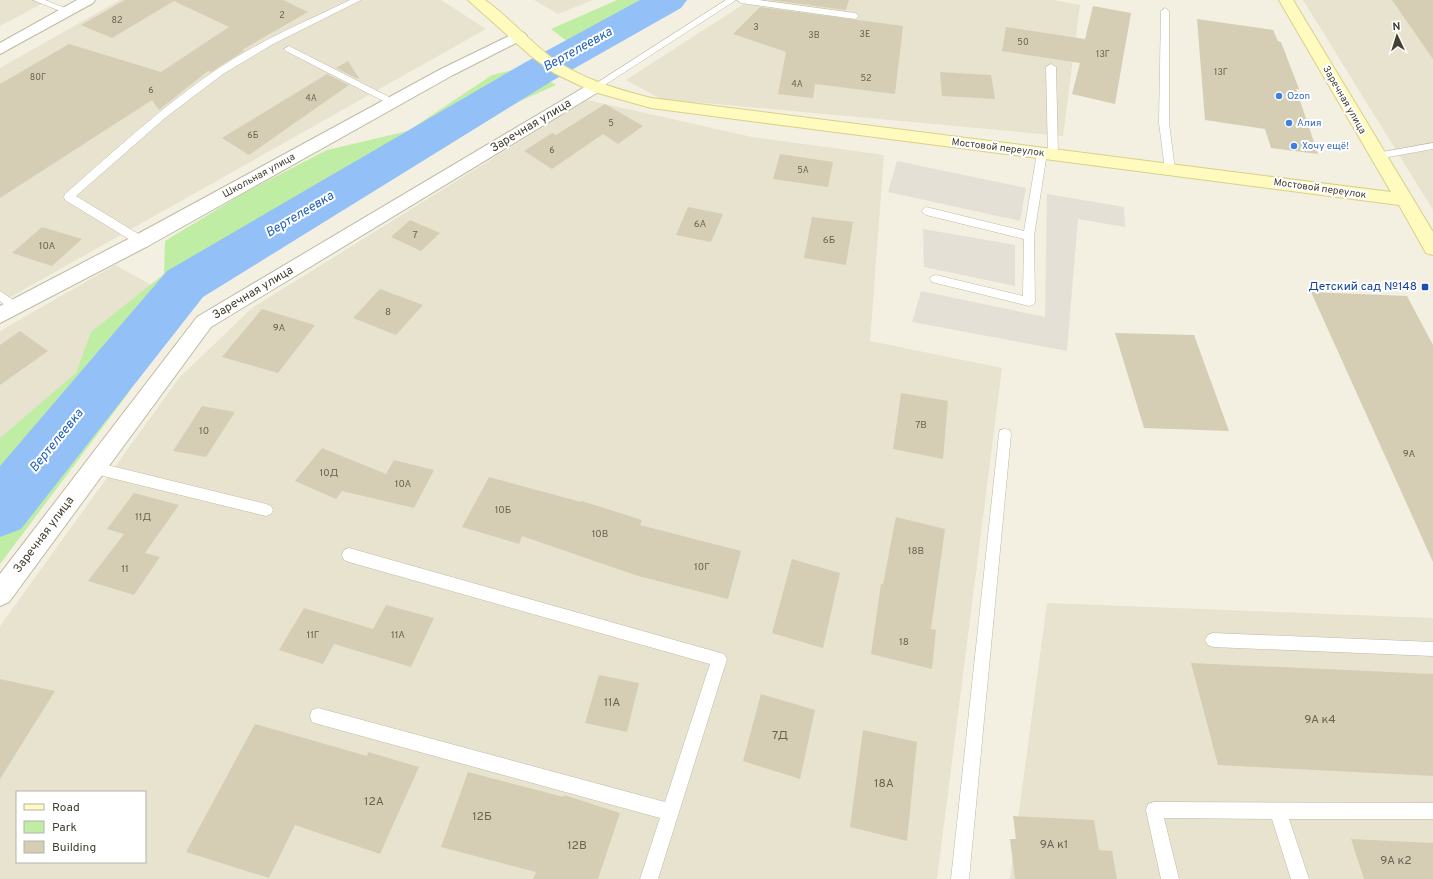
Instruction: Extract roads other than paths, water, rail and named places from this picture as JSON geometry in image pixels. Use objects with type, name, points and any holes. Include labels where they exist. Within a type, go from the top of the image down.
[{"type":"street","points":[[0,50],[88,0]]},
{"type":"street","name":"Мостовой переулок","points":[[475,0],[547,61],[566,74],[594,88],[651,103],[1404,200]]},
{"type":"street","name":"Заречная улица","points":[[1286,0],[1377,156],[1433,248]]},
{"type":"street","name":"Школьная улица","points":[[8,311],[141,241],[392,102],[519,36]]},
{"type":"street","name":"Заречная улица","points":[[0,594],[204,322],[594,88]]},
{"type":"lane","points":[[37,0],[68,11]]},
{"type":"lane","points":[[141,241],[70,197],[154,121],[220,72],[293,30],[357,0]]},
{"type":"lane","points":[[594,88],[732,0]]},
{"type":"lane","points":[[741,0],[855,16]]},
{"type":"lane","points":[[1165,11],[1164,122],[1170,170]]},
{"type":"lane","points":[[289,49],[392,102]]},
{"type":"lane","points":[[936,279],[1029,302],[1029,236],[1048,154],[1050,67]]},
{"type":"lane","points":[[1377,156],[1433,146]]},
{"type":"lane","points":[[926,211],[1029,236]]},
{"type":"lane","points":[[0,295],[8,311]]},
{"type":"lane","points":[[960,879],[1005,434]]},
{"type":"lane","points":[[95,468],[266,510]]},
{"type":"lane","points":[[349,555],[719,659],[649,879]]},
{"type":"lane","points":[[1213,640],[1433,649]]},
{"type":"lane","points":[[318,716],[670,812]]},
{"type":"lane","points":[[1170,879],[1154,810],[1433,811]]},
{"type":"lane","points":[[1278,810],[1300,879]]},
{"type":"waterway","name":"Вертелеевка","points":[[0,510],[185,284],[538,72],[668,0]]},
{"type":"place","name":"Ozon","points":[[1279,96]]},
{"type":"place","name":"Алия","points":[[1289,123]]},
{"type":"place","name":"Хочу ещё!","points":[[1294,146]]},
{"type":"place","name":"Детский сад №148","points":[[1425,287]]}]
